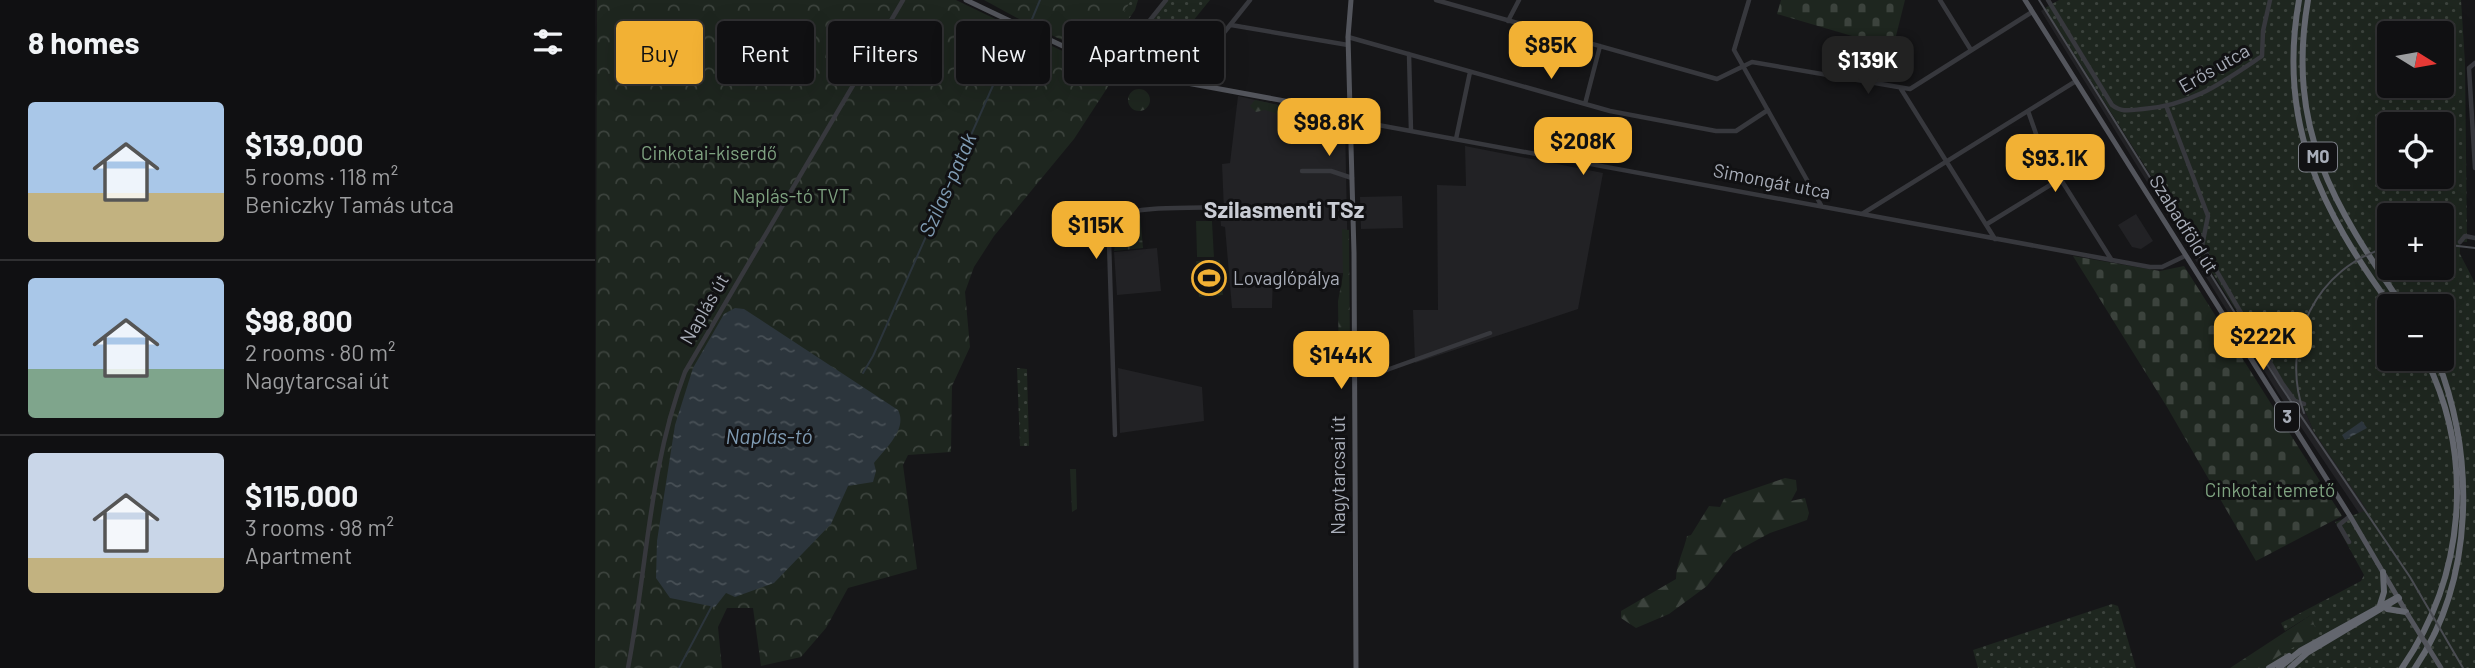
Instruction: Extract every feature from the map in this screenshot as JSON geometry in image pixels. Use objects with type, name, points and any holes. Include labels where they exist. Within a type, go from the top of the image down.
[{"type":"highway","name":"M0","points":[[2298,0],[2293,68],[2297,108],[2307,152],[2329,213],[2383,294]]},
{"type":"highway","name":"M0","points":[[2308,0],[2304,74],[2317,152],[2343,216],[2395,294]]},
{"type":"highway","points":[[2402,668],[2429,626],[2443,595],[2454,560],[2460,522],[2461,479],[2455,433],[2431,371]]},
{"type":"highway","points":[[2415,668],[2433,640],[2452,601],[2467,547],[2471,516],[2467,442],[2452,390],[2443,371]]},
{"type":"highway","points":[[2382,607],[2383,572]]},
{"type":"highway","points":[[2279,668],[2398,597]]},
{"type":"highway","points":[[2382,607],[2407,613]]},
{"type":"highway","points":[[2269,668],[2303,652]]},
{"type":"highway","points":[[2290,668],[2303,652]]},
{"type":"main road","name":"Simongát utca","points":[[966,0],[1064,48]]},
{"type":"main road","name":"Nagytarcsai út","points":[[1351,0],[1348,45],[1352,178],[1356,668]]},
{"type":"main road","name":"Szabadföld út","points":[[2025,0],[2383,572]]},
{"type":"main road","name":"Simongát utca","points":[[1186,84],[1350,117]]},
{"type":"main road","name":"3","points":[[2383,572],[2441,668]]},
{"type":"street","name":"Naplás út","points":[[628,668],[642,594],[661,448],[672,405],[685,372],[902,0]]},
{"type":"street","points":[[1149,21],[1166,0]]},
{"type":"street","points":[[1224,34],[1250,0]]},
{"type":"street","points":[[1436,0],[1717,79],[1743,64],[1752,62],[1901,89],[1910,89],[2032,12]]},
{"type":"street","points":[[1508,21],[1519,0]]},
{"type":"street","points":[[1749,0],[1734,40],[1734,50],[1821,206]]},
{"type":"street","points":[[1940,0],[1971,51]]},
{"type":"street","name":"Erős utca","points":[[2050,0],[2112,105],[2123,111],[2167,108],[2183,103],[2262,56],[2263,31],[2270,0]]},
{"type":"street","points":[[1231,25],[1348,45]]},
{"type":"street","points":[[1348,37],[1585,104],[1689,126],[1736,131],[1768,110]]},
{"type":"street","points":[[1585,104],[1599,46]]},
{"type":"street","points":[[1409,54],[1411,131]]},
{"type":"street","points":[[2475,62],[2469,68],[2472,77],[2475,168]]},
{"type":"street","points":[[1456,139],[1470,72]]},
{"type":"street","points":[[1861,215],[2076,81]]},
{"type":"street","points":[[1901,89],[1996,239]]},
{"type":"street","points":[[2167,108],[2208,216],[2202,246],[2290,394],[2295,401],[2304,404]]},
{"type":"street","points":[[2028,111],[2041,148],[2112,260]]},
{"type":"street","name":"Simongát utca","points":[[1350,117],[1411,131],[2150,267],[2162,267],[2185,256]]},
{"type":"street","points":[[1302,171],[1331,171],[1352,178]]},
{"type":"street","points":[[1987,224],[2060,179]]},
{"type":"street","points":[[1115,435],[1109,242],[1113,226],[1123,214],[1138,211],[1224,207]]},
{"type":"street","points":[[2460,242],[2465,236],[2475,237]]},
{"type":"street","points":[[1354,374],[1381,372],[1490,333]]},
{"type":"street","points":[[2349,542],[2340,525],[2350,516]]},
{"type":"shaded area","points":[[2045,8],[2244,327],[2294,402],[2303,406],[2314,432],[2388,540],[2369,528],[2278,393],[2041,11]]},
{"type":"shaded area","points":[[1238,96],[1345,120],[1348,273],[1273,273],[1272,308],[1232,308],[1225,227],[1221,226],[1220,212],[1224,211],[1222,164],[1230,163]]},
{"type":"shaded area","points":[[1465,146],[1603,173],[1578,309],[1415,363],[1413,310],[1438,310],[1437,185],[1466,186]]},
{"type":"shaded area","points":[[1402,196],[1403,228],[1361,229],[1360,197]]},
{"type":"shaded area","points":[[2136,214],[2153,241],[2141,249],[2132,247],[2118,225]]},
{"type":"shaded area","points":[[1157,248],[1161,291],[1117,295],[1114,252]]},
{"type":"shaded area","points":[[1118,368],[1202,387],[1204,421],[1120,433]]},
{"type":"green space","name":"Naplás-tó TVT","points":[[597,0],[956,0],[999,21],[956,21],[956,84],[1050,84],[1050,45],[1064,52],[1064,84],[1110,84],[1074,139],[994,236],[974,267],[965,292],[970,347],[952,386],[951,452],[908,455],[903,465],[917,569],[848,588],[826,628],[801,657],[761,666],[753,608],[727,608],[718,627],[722,668],[595,668]]},
{"type":"green space","name":"Naplás-tó TVT","points":[[984,0],[1131,0],[1119,21],[1064,21],[1064,41],[1050,34],[1050,21],[1020,21]]},
{"type":"green space","points":[[1098,0],[1138,0],[1127,21],[1088,21]]},
{"type":"green space","points":[[1167,0],[1210,0],[1193,21],[1151,21]]},
{"type":"green space","points":[[1781,0],[1905,0],[1893,48],[1777,14]]},
{"type":"green space","points":[[2059,0],[2461,0],[2465,63],[2467,242],[2460,242],[2460,254],[2475,283],[2475,668],[2259,668],[2311,615],[2285,631],[2281,623],[2361,581],[2364,575],[2335,522],[2367,510],[2314,432],[2303,406],[2294,402],[2045,8]]},
{"type":"green space","points":[[1139,89],[1147,92],[1150,100],[1147,108],[1139,111],[1131,108],[1128,100],[1131,92]]},
{"type":"green space","points":[[1255,100],[1288,107],[1288,112],[1281,115],[1265,110],[1256,112],[1250,106]]},
{"type":"green space","points":[[1133,215],[1140,216],[1143,248],[1114,251],[1118,227]]},
{"type":"green space","name":"Lovaglópálya","points":[[1196,221],[1212,221],[1214,257],[1197,257]]},
{"type":"green space","points":[[1342,229],[1349,230],[1348,380],[1339,375],[1338,301],[1343,275]]},
{"type":"green space","name":"Cinkotai temető","points":[[2073,256],[2160,271],[2184,266],[2342,516],[2256,561],[2167,407]]},
{"type":"green space","name":"Lovaglópálya","points":[[1220,260],[1223,295],[1199,297],[1196,261]]},
{"type":"green space","points":[[1017,368],[1027,369],[1029,446],[1020,446]]},
{"type":"green space","points":[[1070,469],[1076,469],[1077,509],[1072,512]]},
{"type":"green space","points":[[1785,478],[1796,480],[1797,490],[1791,501],[1805,498],[1809,513],[1807,520],[1770,533],[1733,553],[1707,586],[1669,614],[1636,628],[1621,618],[1621,611],[1676,579],[1687,536],[1691,535],[1709,506],[1720,507],[1724,499]]},
{"type":"green space","points":[[2112,604],[2118,606],[2136,668],[1978,668],[1973,650]]},
{"type":"green space","points":[[2311,615],[2317,633],[2259,668],[2230,668]]},
{"type":"water","name":"Naplás-tó","points":[[735,308],[744,309],[898,410],[900,424],[894,438],[874,463],[876,471],[873,482],[848,486],[831,524],[774,583],[735,597],[726,593],[715,607],[670,598],[656,578],[657,541],[675,425],[693,368],[724,314]]},
{"type":"water","points":[[2362,421],[2367,428],[2345,440],[2342,435]]},
{"type":"waterway","name":"Szilas-patak","points":[[863,373],[873,356],[999,72],[1025,36],[1040,0]]},
{"type":"waterway","name":"Szilas-patak","points":[[679,668],[713,604]]},
{"type":"tram line","points":[[2039,0],[2280,385],[2410,577],[2463,668]]},
{"type":"tram line","points":[[2454,246],[2475,248]]},
{"type":"tram line","points":[[2304,413],[2297,387],[2296,361],[2301,335],[2310,311],[2323,290],[2341,271],[2377,252]]},
{"type":"place","name":"Lovaglópálya","points":[[1209,278]]},
{"type":"district","name":"Szilasmenti TSz","points":[[1284,210]]},
{"type":"park label","name":"Cinkotai-kiserdő","points":[[709,153]]}]
